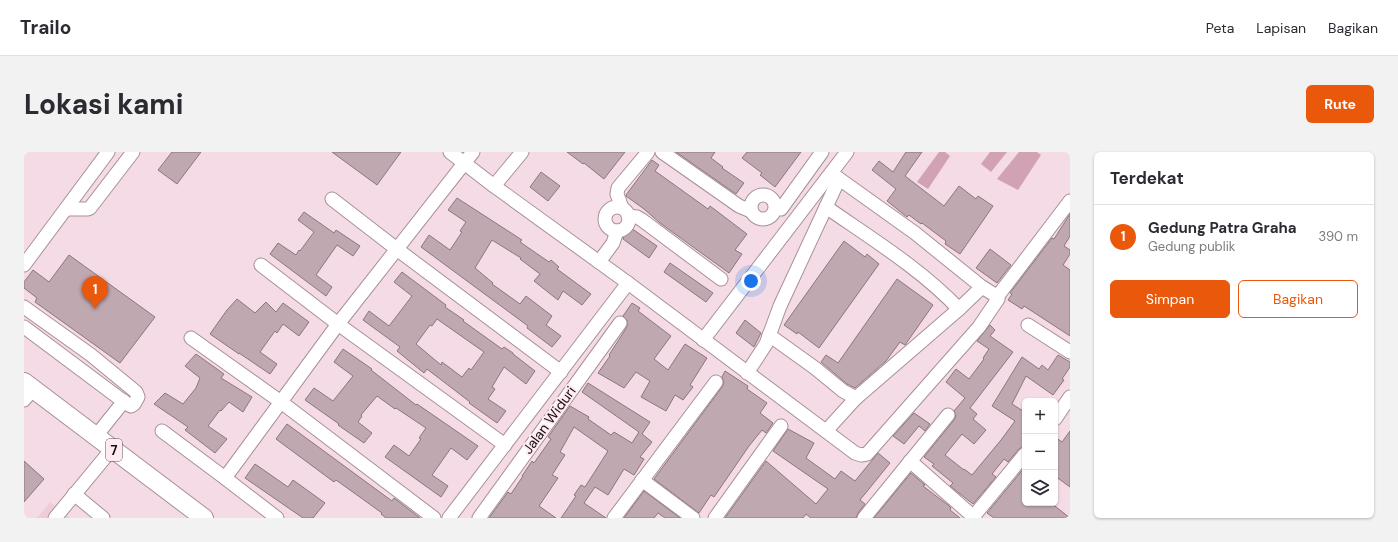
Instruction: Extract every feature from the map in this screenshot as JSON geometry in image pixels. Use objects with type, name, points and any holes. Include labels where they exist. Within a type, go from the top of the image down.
[{"type":"highway","name":"7","points":[[27,390],[96,436],[204,518]]},
{"type":"street","points":[[24,265],[108,152]]},
{"type":"street","points":[[66,209],[90,208],[133,152]]},
{"type":"street","points":[[450,152],[826,431],[861,455],[867,454],[979,327],[996,302],[997,297],[1070,201]]},
{"type":"street","points":[[225,478],[338,324],[398,250],[473,152]]},
{"type":"street","points":[[494,186],[522,152]]},
{"type":"street","points":[[648,152],[618,188],[617,194],[625,212],[628,222],[626,226],[622,230],[617,231],[607,227],[605,222],[607,212],[611,208],[617,207],[625,212],[642,220],[721,279]]},
{"type":"street","points":[[662,152],[739,206],[751,211],[758,218],[763,219],[768,218],[778,209],[822,152]]},
{"type":"street","points":[[748,373],[763,350],[780,306],[826,207],[835,176],[847,152]]},
{"type":"street","points":[[703,340],[798,217],[835,176]]},
{"type":"street","points":[[835,176],[915,233],[997,297]]},
{"type":"street","points":[[751,211],[751,205],[757,197],[767,196],[772,200],[778,209],[798,217]]},
{"type":"street","points":[[332,199],[561,372]]},
{"type":"street","points":[[826,207],[909,266],[950,300],[959,310]]},
{"type":"street","points":[[599,262],[612,243],[617,231]]},
{"type":"street","points":[[261,265],[338,324],[504,445]]},
{"type":"street","points":[[449,518],[628,283]]},
{"type":"street","points":[[826,431],[856,398],[959,310],[982,286]]},
{"type":"street","points":[[24,307],[91,355],[136,392],[138,397],[134,404],[131,406],[24,327]]},
{"type":"street","name":"Jalan Widuri","points":[[479,518],[620,323]]},
{"type":"street","points":[[1028,325],[1070,352]]},
{"type":"street","points":[[769,335],[815,368],[843,391],[856,398]]},
{"type":"street","points":[[191,338],[281,402],[434,518]]},
{"type":"street","points":[[81,370],[91,355]]},
{"type":"street","points":[[614,518],[716,382]]},
{"type":"street","points":[[1058,415],[1070,397]]},
{"type":"street","points":[[96,436],[124,401]]},
{"type":"street","points":[[864,518],[948,415]]},
{"type":"street","points":[[715,518],[781,426]]},
{"type":"street","points":[[162,431],[277,518]]},
{"type":"street","points":[[55,518],[112,449]]},
{"type":"street","points":[[910,461],[974,517],[1022,458]]},
{"type":"street","points":[[642,480],[693,518]]},
{"type":"street","points":[[74,494],[103,518]]},
{"type":"shaded area","points":[[939,152],[945,152],[950,156],[928,189],[917,182]]},
{"type":"shaded area","points":[[990,152],[1007,152],[991,172],[981,164]]},
{"type":"shaded area","points":[[1019,152],[1037,152],[1041,155],[1018,190],[997,179]]},
{"type":"shaded area","points":[[50,502],[70,518],[37,518]]},
{"type":"building","points":[[172,152],[201,152],[177,184],[158,170]]},
{"type":"building","points":[[332,152],[401,152],[377,185]]},
{"type":"building","points":[[567,152],[625,152],[604,179]]},
{"type":"building","points":[[676,152],[715,152],[711,158],[723,167],[722,168],[744,183],[736,194]]},
{"type":"building","points":[[747,152],[801,152],[775,187],[760,175],[762,173],[742,158]]},
{"type":"building","points":[[906,152],[922,152],[905,176],[944,206],[959,186],[976,199],[978,196],[993,206],[960,254],[945,244],[946,241],[922,223],[921,224],[909,215],[907,217],[887,201],[896,189],[872,170],[879,161],[893,172]]},
{"type":"building","points":[[652,160],[659,165],[655,171],[708,209],[710,206],[747,234],[735,250],[742,254],[729,273],[660,223],[626,196]]},
{"type":"building","points":[[541,172],[560,186],[548,201],[530,187]]},
{"type":"building","points":[[457,198],[522,240],[520,242],[549,262],[551,260],[559,267],[557,269],[591,294],[582,305],[563,291],[558,300],[534,281],[540,274],[520,259],[521,258],[492,240],[475,268],[493,283],[492,284],[520,304],[526,296],[552,316],[546,325],[561,336],[552,347],[527,328],[528,326],[421,247],[429,235],[450,250],[462,232],[460,231],[466,222],[448,210]]},
{"type":"building","points":[[304,212],[334,233],[336,230],[360,246],[353,256],[337,245],[316,275],[332,287],[326,296],[270,254],[278,243],[296,255],[299,250],[300,251],[314,232],[298,220]]},
{"type":"building","points":[[1070,214],[1070,236],[1064,246],[1070,250],[1070,254],[1063,265],[1070,270],[1070,336],[1024,306],[1022,309],[1008,300],[1012,294],[1010,293],[1052,238],[1054,239]]},
{"type":"building","points":[[628,226],[657,246],[649,258],[623,239],[625,230]]},
{"type":"building","points":[[844,241],[865,257],[867,254],[879,264],[819,348],[798,332],[797,334],[784,325]]},
{"type":"building","points":[[990,249],[1011,265],[997,283],[976,268]]},
{"type":"building","points":[[69,255],[155,317],[120,363],[35,302],[37,298],[24,288],[24,282],[33,270],[49,282]]},
{"type":"building","points":[[670,263],[713,293],[706,302],[664,272]]},
{"type":"building","points":[[402,272],[446,305],[445,307],[464,320],[463,321],[502,349],[504,347],[513,353],[535,371],[526,384],[504,367],[492,387],[495,389],[488,399],[506,411],[497,423],[469,403],[470,402],[427,369],[424,373],[397,351],[400,347],[363,320],[369,311],[389,326],[412,296],[394,282]],"holes":[[[437,319],[484,352],[471,370],[469,368],[462,377],[442,362],[441,365],[416,344],[430,325],[432,326]]]},
{"type":"building","points":[[897,279],[933,305],[905,345],[900,342],[886,361],[855,388],[847,384],[821,362],[826,355],[838,363]]},
{"type":"building","points":[[237,299],[255,313],[266,302],[276,312],[283,303],[309,322],[299,336],[283,324],[277,333],[275,331],[260,352],[277,364],[270,374],[210,334]]},
{"type":"building","points":[[632,303],[640,308],[638,311],[671,336],[654,359],[668,370],[685,344],[707,358],[690,385],[693,387],[683,400],[675,395],[666,411],[641,397],[650,381],[636,372],[624,388],[598,373],[627,327],[627,320],[623,316]]},
{"type":"building","points":[[745,320],[761,333],[754,347],[736,333]]},
{"type":"building","points":[[990,325],[995,330],[990,336],[1013,352],[970,408],[977,414],[973,419],[986,430],[974,444],[962,434],[945,455],[972,475],[1015,421],[992,406],[1022,357],[1039,369],[1042,365],[1048,370],[1058,355],[1070,362],[1070,367],[1062,379],[1064,380],[1053,395],[1026,376],[1012,404],[1022,410],[1022,448],[1008,462],[1004,459],[992,474],[996,477],[973,504],[950,486],[953,483],[932,466],[934,464],[924,457],[954,420],[956,416],[954,411],[965,398],[946,382],[956,369],[969,379],[984,359],[983,358],[989,349],[977,341]]},
{"type":"building","points":[[343,349],[372,369],[371,370],[416,405],[417,404],[478,446],[467,460],[451,448],[432,475],[448,486],[441,497],[385,457],[394,445],[409,456],[421,439],[419,438],[426,428],[377,396],[361,415],[362,416],[358,422],[372,433],[364,443],[305,400],[314,388],[333,401],[353,376],[334,362]]},
{"type":"building","points":[[196,354],[224,374],[221,378],[252,397],[243,412],[229,402],[221,411],[220,410],[208,426],[227,439],[215,453],[185,430],[188,427],[154,404],[165,393],[183,404],[196,388],[200,378],[185,366]]},
{"type":"building","points":[[725,371],[748,386],[747,389],[767,403],[760,413],[773,423],[766,433],[762,430],[749,446],[714,497],[711,495],[699,513],[654,479],[722,387],[724,383],[722,377]]},
{"type":"building","points":[[588,383],[650,422],[642,434],[652,442],[640,457],[644,459],[634,475],[624,469],[608,495],[595,487],[584,503],[606,518],[561,518],[576,496],[574,495],[581,485],[585,487],[608,451],[574,427],[560,452],[565,455],[552,475],[558,478],[539,506],[556,518],[489,518],[508,492],[511,494],[532,461],[534,463],[551,439],[548,437],[570,406],[589,417],[588,419],[611,435],[614,432],[632,443],[639,432],[582,392]]},
{"type":"building","points":[[914,413],[930,424],[925,431],[919,426],[904,444],[893,436]]},
{"type":"building","points":[[287,424],[392,501],[394,498],[420,518],[386,518],[381,514],[382,513],[336,480],[334,482],[276,439]]},
{"type":"building","points":[[788,429],[814,443],[806,458],[835,479],[841,471],[855,481],[878,453],[890,463],[860,500],[865,504],[856,518],[811,518],[806,514],[803,518],[725,518],[766,461],[816,504],[828,489],[773,451]]},
{"type":"building","points":[[1070,431],[1070,487],[1058,478],[1058,439],[1062,442]]},
{"type":"building","points":[[24,461],[44,479],[24,502]]},
{"type":"building","points":[[255,464],[288,487],[293,480],[325,503],[313,518],[303,518],[245,478]]},
{"type":"building","points":[[1022,471],[1022,506],[1055,506],[1070,518],[994,518],[987,513]]},
{"type":"building","points":[[911,473],[925,485],[923,486],[948,505],[951,508],[950,510],[960,518],[874,518]]},
{"type":"building","points":[[644,491],[680,518],[665,518],[658,513],[654,518],[624,518]]},
{"type":"place","name":"Gedung Patra Graha","points":[[95,309]]}]
